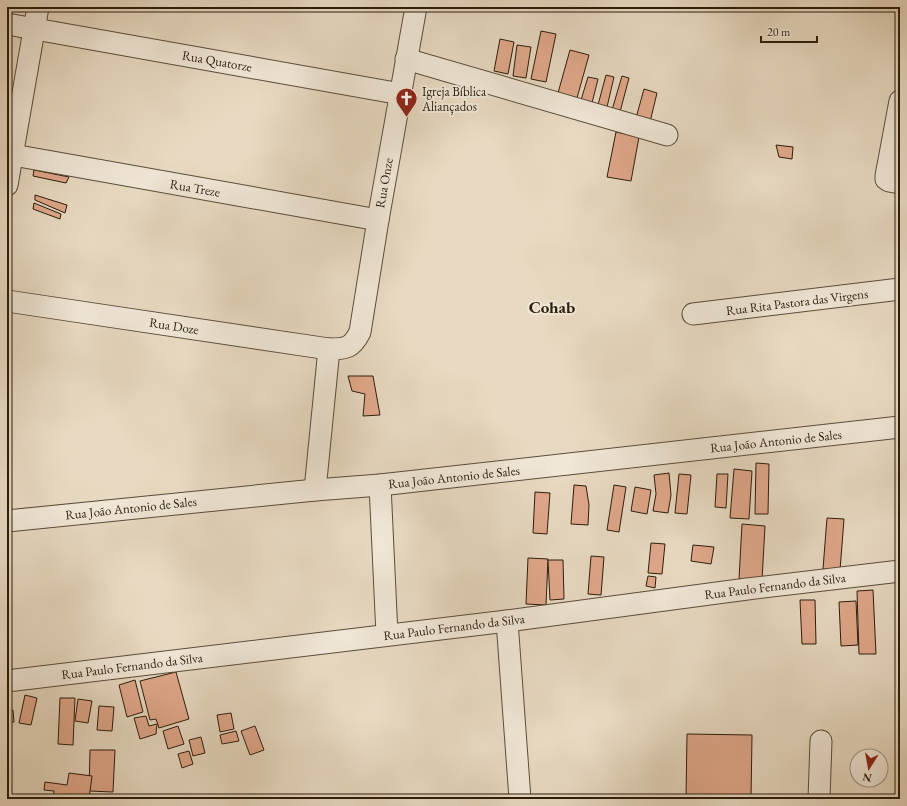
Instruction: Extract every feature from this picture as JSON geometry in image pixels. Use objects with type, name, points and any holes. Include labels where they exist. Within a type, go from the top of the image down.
[{"type":"street","points":[[9,169],[38,7]]},
{"type":"street","name":"Rua Onze","points":[[335,349],[350,346],[356,340],[360,332],[378,220],[416,7]]},
{"type":"street","name":"Rua Quatorze","points":[[7,24],[400,94]]},
{"type":"street","points":[[406,59],[667,135]]},
{"type":"street","points":[[893,181],[900,101]]},
{"type":"street","name":"Rua Treze","points":[[9,169],[378,220]]},
{"type":"street","name":"Rua Rita Pastora das Virgens","points":[[693,314],[900,289]]},
{"type":"street","name":"Rua Doze","points":[[7,301],[335,349]]},
{"type":"street","points":[[315,490],[335,349]]},
{"type":"street","name":"Rua João Antonio de Sales","points":[[7,521],[315,490],[380,485],[900,427]]},
{"type":"street","points":[[380,485],[388,635]]},
{"type":"street","name":"Rua Paulo Fernando da Silva","points":[[7,681],[506,621],[739,590],[900,571]]},
{"type":"street","points":[[506,621],[520,799]]},
{"type":"street","points":[[819,799],[821,741]]},
{"type":"building","points":[[541,31],[556,34],[546,82],[531,79]]},
{"type":"building","points":[[500,39],[514,42],[508,74],[494,71]]},
{"type":"building","points":[[517,45],[531,47],[526,78],[513,76]]},
{"type":"building","points":[[570,50],[589,55],[577,98],[558,93]]},
{"type":"building","points":[[606,75],[614,77],[607,107],[598,105]]},
{"type":"building","points":[[622,76],[629,78],[620,112],[612,110]]},
{"type":"building","points":[[588,77],[598,79],[592,103],[581,100]]},
{"type":"building","points":[[644,89],[657,93],[650,122],[636,118]]},
{"type":"building","points":[[616,132],[639,137],[631,181],[607,177]]},
{"type":"building","points":[[776,145],[793,147],[792,159],[779,157]]},
{"type":"building","points":[[34,170],[69,177],[66,183],[33,176]]},
{"type":"building","points":[[35,195],[67,205],[65,213],[35,200]]},
{"type":"building","points":[[34,203],[61,214],[60,219],[33,209]]},
{"type":"building","points":[[348,376],[373,376],[380,415],[363,416],[365,394],[352,391]]},
{"type":"building","points":[[756,463],[769,464],[768,514],[755,514]]},
{"type":"building","points":[[734,469],[752,471],[749,519],[730,518]]},
{"type":"building","points":[[669,473],[671,495],[668,513],[653,511],[656,494],[654,475]]},
{"type":"building","points":[[679,474],[691,475],[687,514],[675,513]]},
{"type":"building","points":[[717,474],[728,474],[726,508],[715,507]]},
{"type":"building","points":[[574,485],[586,486],[589,505],[588,525],[571,524]]},
{"type":"building","points":[[614,485],[626,487],[619,532],[607,530]]},
{"type":"building","points":[[635,487],[651,490],[647,514],[631,511]]},
{"type":"building","points":[[535,492],[550,493],[547,534],[533,533]]},
{"type":"building","points":[[827,518],[844,519],[840,570],[823,569]]},
{"type":"building","points":[[742,524],[765,526],[762,580],[739,579]]},
{"type":"building","points":[[651,543],[665,544],[662,574],[648,573]]},
{"type":"building","points":[[693,545],[714,547],[711,564],[691,561]]},
{"type":"building","points":[[591,556],[604,557],[601,595],[588,594]]},
{"type":"building","points":[[528,558],[548,559],[546,605],[526,604]]},
{"type":"building","points":[[548,560],[563,560],[564,599],[550,600]]},
{"type":"building","points":[[648,576],[656,577],[655,588],[646,586]]},
{"type":"building","points":[[873,590],[876,654],[859,654],[857,591]]},
{"type":"building","points":[[800,600],[815,600],[816,644],[802,644]]},
{"type":"building","points":[[856,601],[858,645],[841,646],[839,602]]},
{"type":"building","points":[[176,672],[189,719],[159,728],[156,719],[150,720],[140,681]]},
{"type":"building","points":[[135,680],[143,712],[127,717],[119,685]]},
{"type":"building","points":[[25,695],[37,698],[31,725],[19,723]]},
{"type":"building","points":[[60,698],[75,698],[73,745],[58,744]]},
{"type":"building","points":[[78,699],[92,701],[88,723],[75,721]]},
{"type":"building","points":[[99,706],[114,707],[112,731],[97,730]]},
{"type":"building","points":[[7,710],[13,710],[14,722],[7,722]]},
{"type":"building","points":[[231,713],[234,729],[220,732],[217,715]]},
{"type":"building","points":[[146,716],[149,726],[157,724],[156,734],[140,739],[134,718]]},
{"type":"building","points":[[178,726],[184,744],[168,749],[163,731]]},
{"type":"building","points":[[255,726],[264,750],[250,755],[241,731]]},
{"type":"building","points":[[236,731],[239,741],[222,744],[220,735]]},
{"type":"building","points":[[687,734],[752,735],[751,799],[686,799]]},
{"type":"building","points":[[201,737],[205,753],[193,756],[189,740]]},
{"type":"building","points":[[90,750],[115,750],[113,792],[89,791]]},
{"type":"building","points":[[189,751],[193,764],[182,768],[178,754]]},
{"type":"building","points":[[69,773],[92,776],[89,799],[53,799],[54,791],[44,790],[45,782],[67,785]]},
{"type":"place","name":"Igreja Bíblica Aliançados","points":[[406,118]]},
{"type":"district","name":"Cohab","points":[[552,307]]}]
